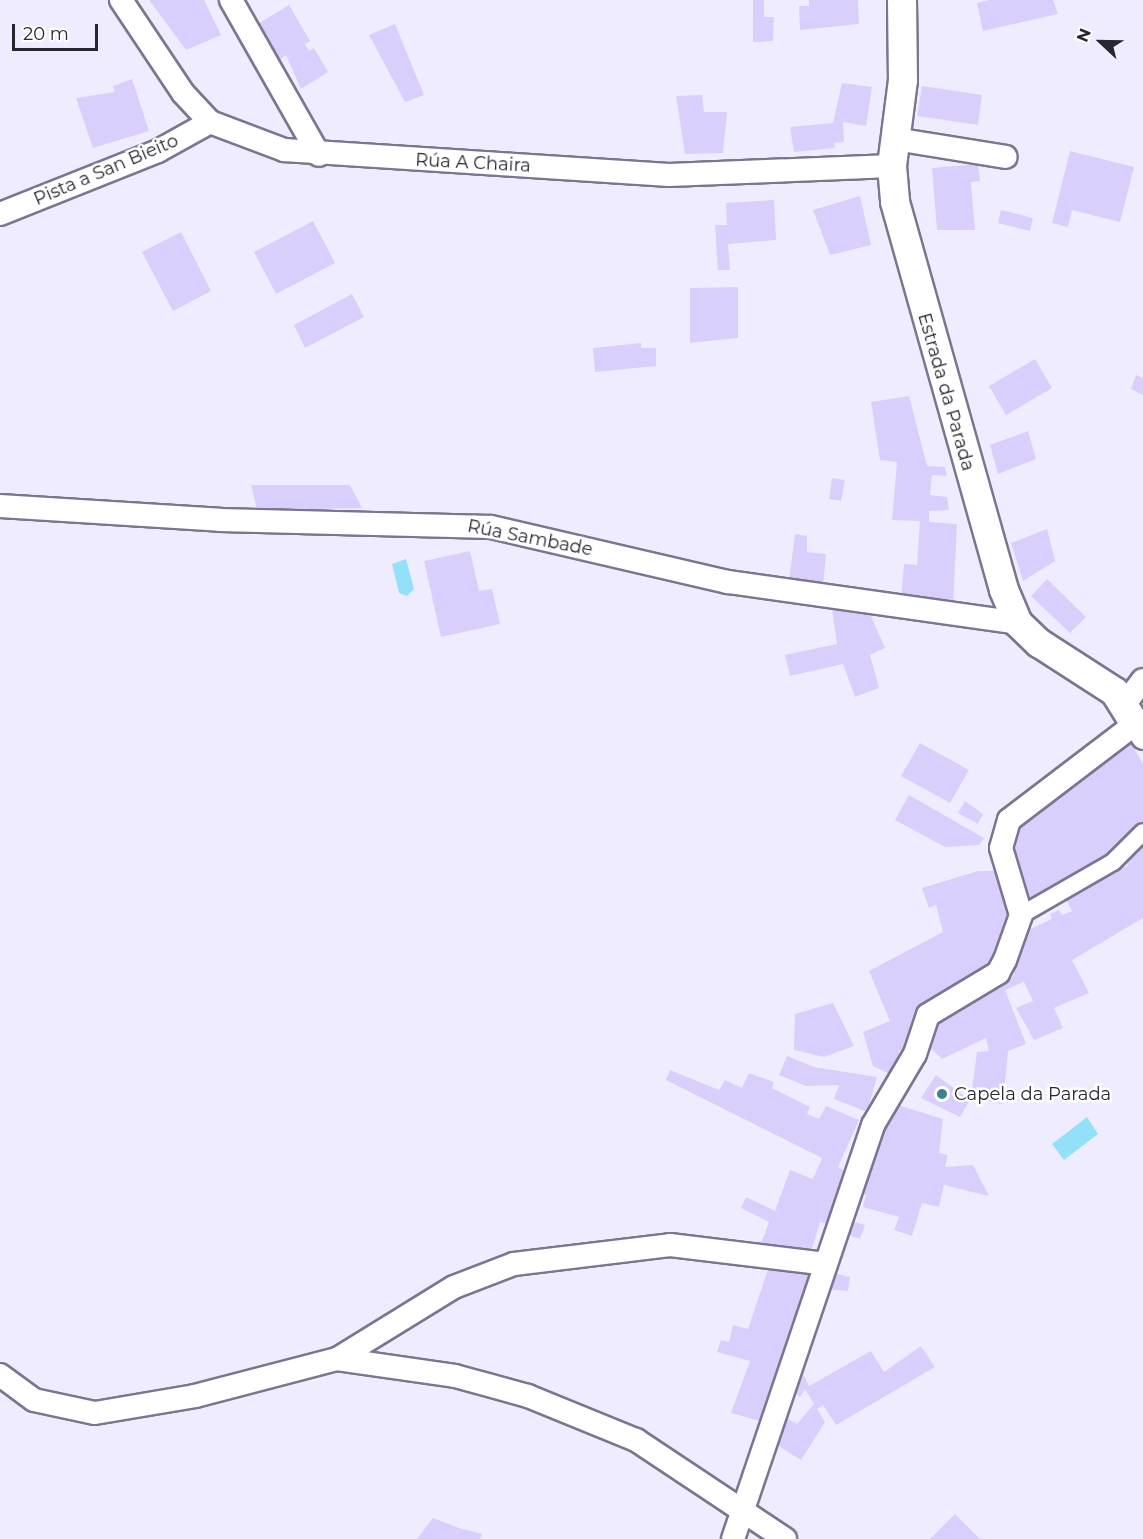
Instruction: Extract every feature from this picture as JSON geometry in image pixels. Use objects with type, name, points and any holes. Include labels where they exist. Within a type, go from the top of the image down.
[{"type":"street","name":"Rúa A Chaira","points":[[122,0],[183,93],[210,122],[285,150],[319,155],[669,175],[893,152],[1006,157]]},
{"type":"street","points":[[231,0],[319,155]]},
{"type":"street","name":"Estrada da Parada","points":[[902,0],[903,80],[893,152],[895,202],[947,398],[1018,623]]},
{"type":"street","name":"Pista a San Bieito","points":[[0,214],[158,151],[210,122]]},
{"type":"street","name":"Rúa Sambade","points":[[0,506],[220,520],[491,527],[728,582],[1018,623]]},
{"type":"street","points":[[1018,623],[1134,722]]},
{"type":"street","points":[[733,1539],[873,1125],[915,1054],[928,1015],[998,973],[1021,915],[1001,848],[1009,820],[1134,722],[1143,680]]},
{"type":"street","points":[[1021,915],[1113,862],[1143,832]]},
{"type":"street","points":[[0,1375],[34,1400],[95,1413],[195,1396],[337,1359],[454,1287],[513,1264],[670,1245],[826,1264]]},
{"type":"street","points":[[337,1359],[387,1362],[487,1383],[565,1409],[636,1440],[744,1508],[785,1539]]},
{"type":"water","points":[[406,559],[414,589],[407,596],[399,593],[392,564]]},
{"type":"water","points":[[1087,1117],[1098,1134],[1064,1160],[1052,1144]]},
{"type":"building","points":[[149,0],[204,0],[221,35],[186,50]]},
{"type":"building","points":[[753,0],[764,0],[764,17],[774,17],[773,41],[753,42]]},
{"type":"building","points":[[809,0],[858,0],[859,24],[800,30],[799,6],[809,6]]},
{"type":"building","points":[[989,0],[1053,0],[1058,14],[983,31],[977,3]]},
{"type":"building","points":[[289,5],[310,41],[305,44],[309,51],[314,48],[328,72],[301,89],[286,55],[279,60],[258,24]]},
{"type":"building","points":[[395,24],[424,95],[405,102],[369,35]]},
{"type":"building","points":[[132,79],[149,131],[93,148],[76,98],[115,92],[113,86]]},
{"type":"building","points":[[842,83],[872,87],[866,126],[843,122],[844,142],[834,143],[835,148],[794,152],[790,127],[833,123]]},
{"type":"building","points":[[922,86],[982,95],[978,125],[917,116]]},
{"type":"building","points":[[702,95],[704,112],[727,112],[723,153],[685,154],[676,96]]},
{"type":"building","points":[[1070,151],[1134,167],[1120,222],[1072,210],[1068,227],[1052,223]]},
{"type":"building","points":[[978,164],[980,181],[971,182],[975,230],[937,230],[932,168]]},
{"type":"building","points":[[860,196],[871,245],[830,255],[813,210]]},
{"type":"building","points":[[774,200],[776,240],[728,244],[730,270],[718,270],[715,225],[727,225],[726,203]]},
{"type":"building","points":[[1001,210],[1033,218],[1030,231],[998,223]]},
{"type":"building","points":[[313,221],[335,263],[276,294],[254,252]]},
{"type":"building","points":[[181,232],[211,291],[173,311],[142,252]]},
{"type":"building","points":[[738,287],[738,338],[690,343],[690,288]]},
{"type":"building","points":[[352,294],[364,317],[305,348],[294,325]]},
{"type":"building","points":[[641,343],[641,348],[656,348],[656,366],[595,372],[593,348]]},
{"type":"building","points":[[1035,359],[1052,388],[1006,415],[989,386]]},
{"type":"building","points":[[1136,375],[1143,378],[1143,395],[1131,389]]},
{"type":"building","points":[[909,396],[927,466],[945,467],[947,476],[932,475],[930,495],[947,497],[949,510],[929,511],[929,522],[957,524],[953,606],[901,599],[904,564],[917,565],[920,521],[892,520],[897,462],[880,460],[871,402]]},
{"type":"building","points":[[1028,431],[1036,459],[998,474],[990,445]]},
{"type":"building","points":[[832,478],[845,480],[841,501],[829,499]]},
{"type":"building","points":[[251,485],[350,485],[362,508],[257,510]]},
{"type":"building","points":[[1047,529],[1055,561],[1023,581],[1011,543]]},
{"type":"building","points":[[795,534],[807,536],[807,552],[826,554],[823,586],[789,581]]},
{"type":"building","points":[[470,551],[479,591],[492,589],[500,624],[441,637],[424,561]]},
{"type":"building","points":[[1047,579],[1086,617],[1070,633],[1031,596]]},
{"type":"building","points":[[831,602],[862,603],[871,616],[885,648],[870,655],[879,688],[855,697],[843,664],[790,676],[785,655],[837,644]]},
{"type":"building","points":[[1128,738],[1143,764],[1143,826],[1119,867],[1128,866],[1126,861],[1143,843],[1143,918],[1072,960],[1089,993],[1054,1008],[1063,1028],[1034,1040],[1016,1008],[1033,1001],[1024,982],[1005,990],[1026,1044],[1008,1051],[1003,1104],[980,1100],[972,1089],[977,1052],[989,1051],[986,1038],[942,1059],[927,1045],[932,1025],[1014,976],[1015,936],[1052,919],[1050,914],[1059,910],[1062,915],[1072,911],[1065,897],[1024,904],[1014,862],[1017,827]]},
{"type":"building","points":[[920,743],[969,770],[950,803],[901,776]]},
{"type":"building","points":[[909,795],[984,838],[979,845],[945,847],[895,820]]},
{"type":"building","points":[[965,801],[983,814],[978,824],[958,813]]},
{"type":"building","points":[[978,871],[997,871],[1015,910],[998,958],[952,1002],[918,1011],[916,1044],[899,1051],[901,1060],[892,1075],[873,1066],[863,1032],[890,1021],[869,971],[943,932],[936,905],[929,908],[922,888]]},
{"type":"building","points":[[833,1003],[854,1046],[824,1057],[794,1050],[795,1014]]},
{"type":"building","points":[[787,1056],[814,1067],[877,1077],[867,1112],[834,1099],[839,1085],[806,1086],[779,1075]]},
{"type":"building","points":[[670,1070],[719,1090],[725,1080],[742,1088],[749,1073],[774,1082],[772,1088],[810,1107],[807,1114],[819,1119],[826,1106],[859,1120],[838,1167],[851,1174],[833,1225],[820,1222],[810,1255],[760,1246],[769,1222],[741,1208],[746,1197],[775,1211],[790,1170],[813,1179],[822,1158],[666,1080]]},
{"type":"building","name":"Capela da Parada","points":[[936,1075],[970,1100],[960,1117],[921,1098]]},
{"type":"building","points":[[888,1102],[943,1119],[939,1153],[948,1155],[945,1167],[973,1165],[989,1196],[944,1185],[939,1207],[922,1203],[912,1236],[894,1230],[899,1217],[863,1207],[866,1195],[854,1192]]},
{"type":"building","points":[[844,1219],[865,1225],[860,1239],[840,1232]]},
{"type":"building","points":[[770,1263],[818,1266],[773,1400],[766,1398],[760,1421],[731,1413],[750,1361],[717,1352],[721,1340],[729,1342],[733,1325],[748,1329]]},
{"type":"building","points":[[833,1273],[850,1277],[848,1291],[826,1289]]},
{"type":"building","points":[[921,1346],[935,1367],[836,1425],[823,1405],[817,1409],[825,1422],[801,1460],[774,1443],[785,1417],[797,1424],[814,1404],[805,1389],[800,1397],[793,1391],[804,1375],[809,1386],[871,1351],[884,1372]]},
{"type":"building","points":[[955,1514],[980,1539],[930,1539]]},
{"type":"building","points":[[433,1518],[482,1534],[480,1539],[417,1539]]},
{"type":"place","name":"Capela da Parada","points":[[942,1094]]}]
